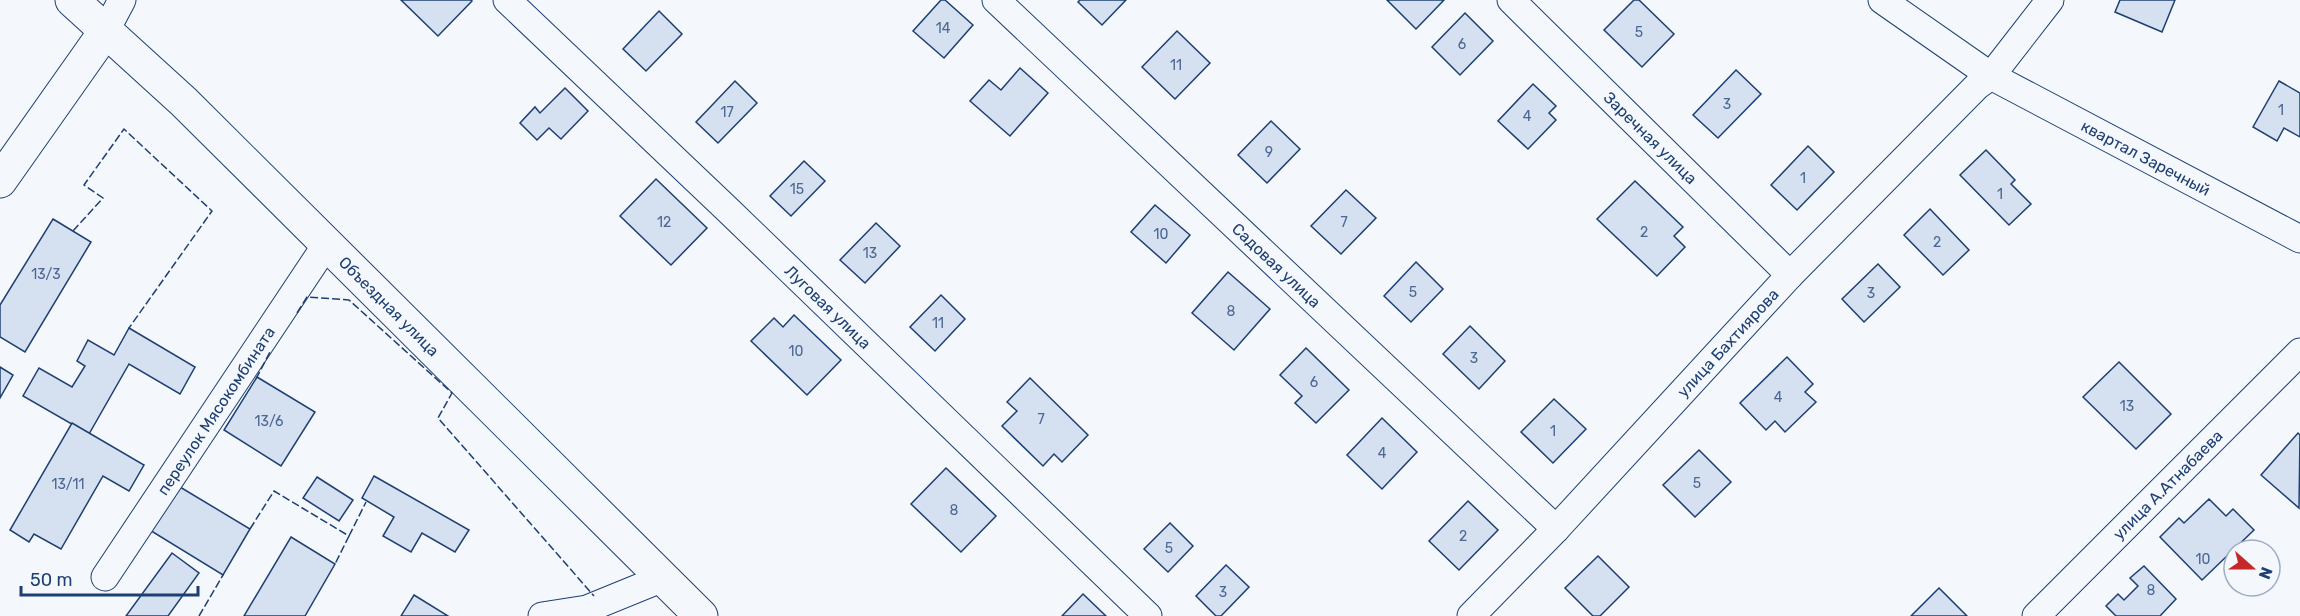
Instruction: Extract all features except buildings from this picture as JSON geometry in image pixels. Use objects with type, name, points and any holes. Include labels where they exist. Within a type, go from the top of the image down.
[{"type":"main road","name":"Объездная улица","points":[[72,0],[184,102],[701,616]]},
{"type":"main road","points":[[0,181],[105,32]]},
{"type":"street","points":[[105,32],[122,0]]},
{"type":"street","name":"Луговая улица","points":[[507,0],[1148,616]]},
{"type":"street","name":"Садовая улица","points":[[996,0],[1556,529]]},
{"type":"street","name":"Заречная улица","points":[[1511,0],[1790,275]]},
{"type":"street","name":"квартал Заречный","points":[[1882,0],[1991,76],[2300,238]]},
{"type":"street","points":[[1991,76],[2050,0]]},
{"type":"street","name":"улица Бахтиярова","points":[[1471,616],[1556,529],[1790,275],[1977,86],[1991,76]]},
{"type":"street","name":"переулок Мясокомбината","points":[[105,577],[326,245]]},
{"type":"street","name":"улица А.Атнабаева","points":[[2036,616],[2300,352]]},
{"type":"street","points":[[542,616],[587,609],[663,578]]},
{"type":"fence","points":[[73,231],[103,198],[84,185],[124,129],[212,211],[129,328]]},
{"type":"fence","points":[[297,313],[307,297],[349,300],[452,393],[438,418],[594,596]]},
{"type":"fence","points":[[256,379],[271,350]]},
{"type":"fence","points":[[250,529],[274,491],[349,536],[335,564]]},
{"type":"fence","points":[[349,536],[366,502]]},
{"type":"fence","points":[[199,616],[223,575]]}]
